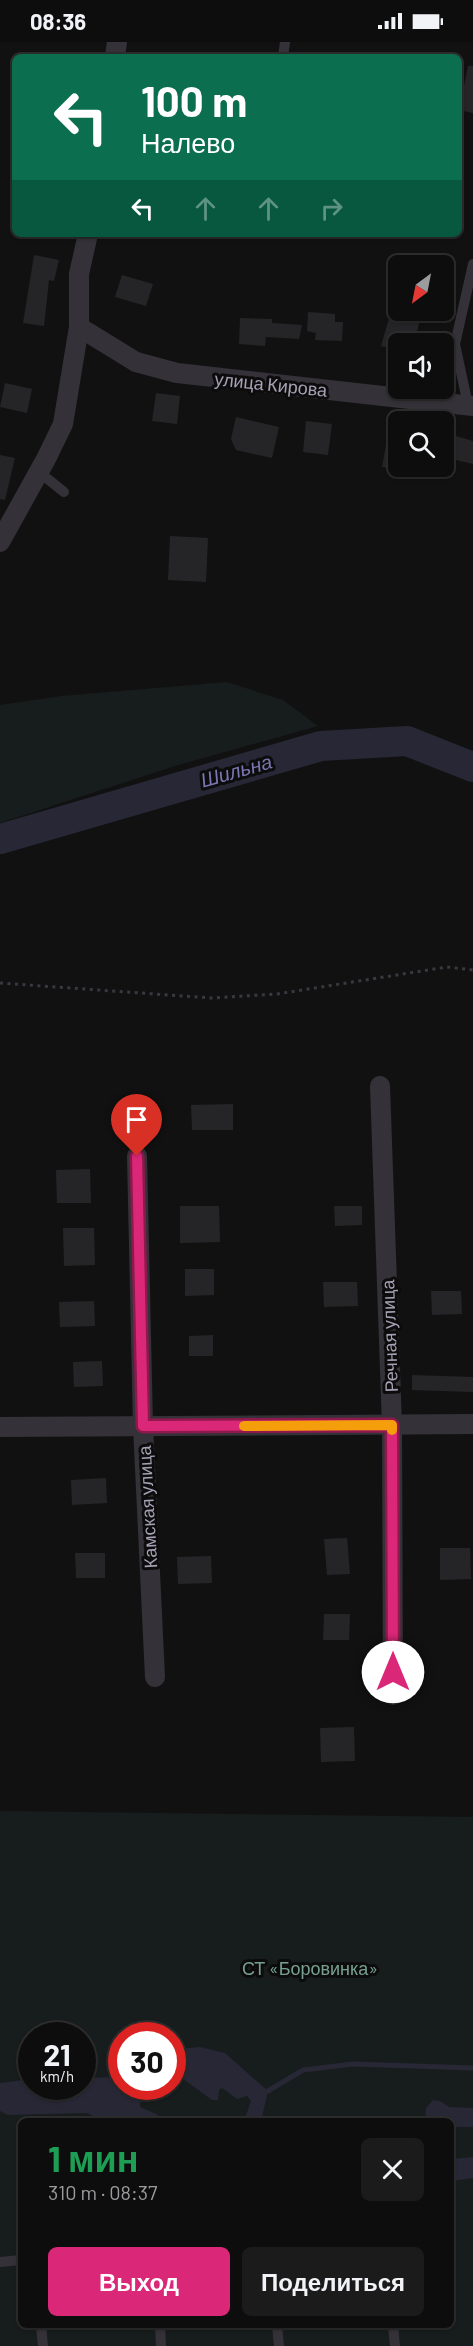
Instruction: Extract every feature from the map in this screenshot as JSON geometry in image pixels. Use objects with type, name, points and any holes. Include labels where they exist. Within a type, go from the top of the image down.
[{"type":"street","points":[[0,542],[63,424],[80,327],[79,274],[87,237]]},
{"type":"street","name":"улица Кирова","points":[[80,327],[136,362],[177,373],[470,405]]},
{"type":"street","name":"Речная улица","points":[[380,1086],[392,1425],[393,1695]]},
{"type":"street","name":"Камская улица","points":[[137,1156],[143,1426],[155,1677]]},
{"type":"street","points":[[0,1427],[473,1424]]},
{"type":"lane","points":[[470,405],[455,344],[473,264]]},
{"type":"lane","points":[[39,472],[64,492]]},
{"type":"lane","points":[[0,2262],[18,2260]]},
{"type":"lane","points":[[41,2328],[43,2346]]},
{"type":"lane","points":[[160,2328],[161,2346]]},
{"type":"lane","points":[[277,2328],[279,2346]]},
{"type":"lane","points":[[393,2328],[395,2346]]},
{"type":"path","points":[[0,983],[211,998],[277,994],[447,967],[473,970]]},
{"type":"green space","points":[[227,682],[283,700],[318,726],[175,766],[0,823],[0,705],[61,696]]},
{"type":"green space","name":"СТ «Боровинка»","points":[[0,1811],[473,1817],[473,2346],[0,2346]]},
{"type":"water","points":[[200,2047],[225,2053],[268,2091],[262,2118],[245,2118],[251,2101],[247,2096],[237,2099],[222,2088],[219,2090],[218,2100],[212,2100],[186,2081],[186,2048]]},
{"type":"water","points":[[108,2077],[108,2100],[144,2100],[140,2103],[140,2107],[162,2118],[93,2116],[87,2113],[8,2115],[0,2111],[0,2083],[18,2081],[18,2100],[96,2100],[96,2078]]},
{"type":"water","points":[[433,2100],[440,2101],[449,2107],[473,2108],[473,2127],[454,2127],[454,2118],[425,2118],[426,2108]]},
{"type":"water","points":[[473,2157],[473,2178],[454,2181],[454,2159]]},
{"type":"building","points":[[468,66],[473,66],[473,113],[462,111],[462,95]]},
{"type":"building","points":[[34,255],[59,260],[54,281],[49,280],[44,326],[23,323]]},
{"type":"building","points":[[122,275],[153,284],[146,306],[115,297]]},
{"type":"building","points":[[308,312],[335,314],[335,322],[343,322],[342,341],[315,340],[316,333],[307,331]]},
{"type":"building","points":[[240,318],[272,319],[272,323],[302,325],[299,339],[266,337],[265,346],[239,344]]},
{"type":"building","points":[[388,321],[420,321],[417,333],[388,333],[388,348],[381,346]]},
{"type":"building","points":[[5,383],[32,389],[27,413],[0,407]]},
{"type":"building","points":[[156,393],[180,396],[177,424],[152,421]]},
{"type":"building","points":[[236,417],[279,427],[272,458],[236,450],[231,439]]},
{"type":"building","points":[[306,421],[332,424],[328,455],[303,452]]},
{"type":"building","points":[[388,433],[388,468],[382,467]]},
{"type":"building","points":[[456,436],[473,441],[473,464],[454,459]]},
{"type":"building","points":[[0,455],[15,458],[5,500],[0,499]]},
{"type":"building","points":[[170,536],[208,538],[206,582],[168,580]]},
{"type":"building","points":[[233,1104],[233,1130],[192,1130],[191,1105]]},
{"type":"building","points":[[90,1169],[91,1203],[57,1203],[56,1170]]},
{"type":"building","points":[[180,1206],[219,1206],[220,1242],[180,1243]]},
{"type":"building","points":[[334,1206],[362,1206],[362,1225],[335,1226]]},
{"type":"building","points":[[63,1228],[94,1228],[95,1265],[64,1266]]},
{"type":"building","points":[[185,1269],[214,1269],[214,1295],[185,1296]]},
{"type":"building","points":[[323,1282],[357,1282],[358,1306],[324,1307]]},
{"type":"building","points":[[431,1291],[461,1291],[462,1314],[432,1315]]},
{"type":"building","points":[[94,1301],[95,1326],[60,1327],[59,1302]]},
{"type":"building","points":[[213,1335],[213,1356],[189,1356],[189,1336]]},
{"type":"building","points":[[102,1361],[103,1386],[74,1387],[73,1362]]},
{"type":"building","points":[[412,1375],[473,1377],[473,1392],[412,1390]]},
{"type":"building","points":[[106,1478],[107,1503],[72,1505],[71,1480]]},
{"type":"building","points":[[347,1538],[350,1574],[327,1575],[324,1539]]},
{"type":"building","points":[[440,1548],[470,1548],[471,1579],[440,1580]]},
{"type":"building","points":[[75,1553],[105,1553],[105,1578],[76,1578]]},
{"type":"building","points":[[211,1556],[212,1583],[178,1584],[177,1557]]},
{"type":"building","points":[[324,1614],[350,1614],[349,1640],[323,1640]]},
{"type":"building","points":[[354,1727],[355,1761],[321,1762],[320,1728]]},
{"type":"waterway","name":"Шильна","points":[[0,839],[321,746],[407,741],[473,767]]},
{"type":"waterway","points":[[268,2091],[303,2070],[353,2064],[473,2068]]},
{"type":"slow traffic","points":[[244,1426],[392,1425],[392,1430]]},
{"type":"route","points":[[137,1156],[143,1426],[392,1425],[393,1672]]}]
